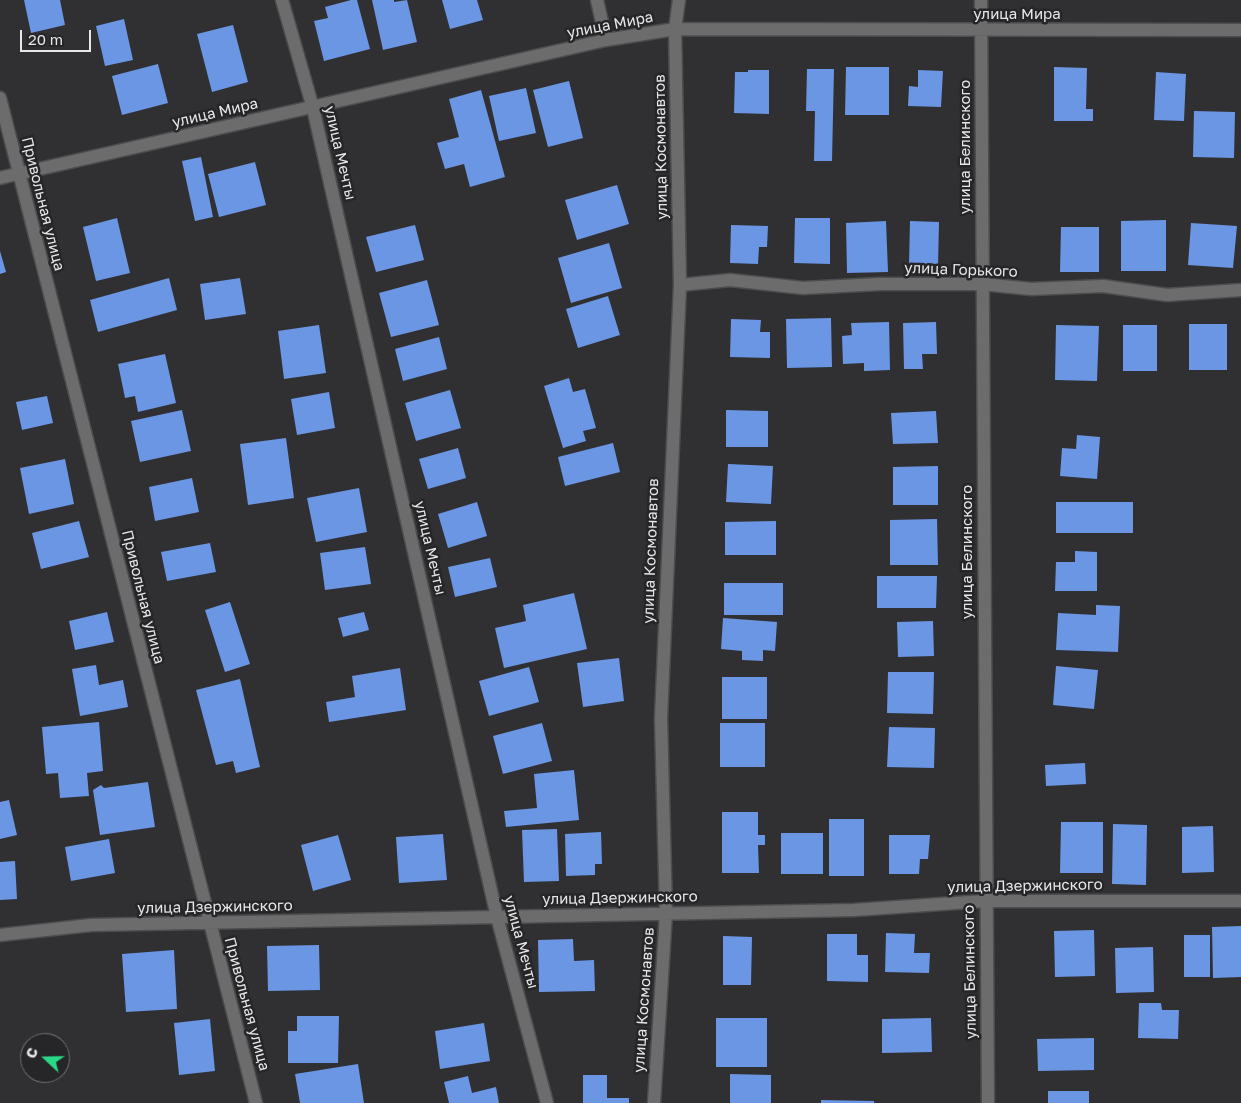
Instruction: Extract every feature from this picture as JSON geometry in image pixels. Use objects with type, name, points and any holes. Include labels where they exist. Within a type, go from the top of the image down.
[{"type":"street","name":"улица Мечты","points":[[282,0],[313,108],[497,917],[547,1103]]},
{"type":"street","points":[[597,0],[606,40]]},
{"type":"street","name":"улица Космонавтов","points":[[654,1103],[666,913],[661,718],[680,285],[675,29],[679,0]]},
{"type":"street","name":"улица Белинского","points":[[981,0],[985,901],[988,1103]]},
{"type":"street","name":"улица Мира","points":[[0,178],[606,40],[675,29],[1241,30]]},
{"type":"street","name":"Привольная улица","points":[[0,98],[256,1103]]},
{"type":"street","name":"улица Горького","points":[[680,285],[730,280],[803,288],[880,284],[982,284],[1031,289],[1103,286],[1167,295],[1241,290]]},
{"type":"street","name":"улица Дзержинского","points":[[0,935],[91,925],[854,910],[985,901],[1241,901]]},
{"type":"building","points":[[24,0],[60,0],[65,25],[31,33]]},
{"type":"building","points":[[357,0],[370,49],[324,61],[314,21],[328,18],[325,7]]},
{"type":"building","points":[[372,0],[394,0],[394,2],[407,0],[417,42],[383,50]]},
{"type":"building","points":[[442,0],[477,0],[483,20],[450,29]]},
{"type":"building","points":[[124,19],[133,60],[105,66],[96,26]]},
{"type":"building","points":[[233,25],[248,82],[212,92],[197,34]]},
{"type":"building","points":[[158,64],[168,103],[122,115],[112,76]]},
{"type":"building","points":[[846,67],[889,67],[889,115],[845,115]]},
{"type":"building","points":[[1054,67],[1087,68],[1086,109],[1093,109],[1093,121],[1054,121]]},
{"type":"building","points":[[807,69],[834,69],[832,161],[814,161],[815,111],[806,111]]},
{"type":"building","points":[[748,70],[769,70],[769,114],[734,113],[735,72],[748,72]]},
{"type":"building","points":[[918,70],[943,71],[941,107],[908,106],[909,86],[918,87]]},
{"type":"building","points":[[1156,72],[1186,74],[1184,121],[1154,120]]},
{"type":"building","points":[[569,81],[583,138],[548,147],[533,90]]},
{"type":"building","points":[[526,88],[536,133],[499,141],[489,96]]},
{"type":"building","points":[[481,90],[505,177],[470,187],[464,164],[445,169],[437,143],[459,137],[449,99]]},
{"type":"building","points":[[1194,111],[1235,112],[1234,158],[1193,157]]},
{"type":"building","points":[[201,157],[213,217],[195,221],[182,161]]},
{"type":"building","points":[[255,162],[266,205],[219,217],[208,174]]},
{"type":"building","points":[[617,185],[629,224],[577,240],[565,200]]},
{"type":"building","points":[[117,218],[130,273],[96,281],[83,227]]},
{"type":"building","points":[[795,218],[830,218],[830,264],[794,263]]},
{"type":"building","points":[[1166,220],[1166,271],[1121,271],[1121,221]]},
{"type":"building","points":[[886,221],[888,272],[847,273],[846,223]]},
{"type":"building","points":[[910,221],[939,222],[938,266],[909,265]]},
{"type":"building","points":[[1191,223],[1237,226],[1233,268],[1188,265]]},
{"type":"building","points":[[415,225],[424,260],[376,272],[366,237]]},
{"type":"building","points":[[731,225],[768,226],[767,247],[759,247],[758,264],[730,263]]},
{"type":"building","points":[[1061,227],[1099,227],[1099,272],[1060,272]]},
{"type":"building","points":[[609,243],[622,288],[571,303],[558,258]]},
{"type":"building","points":[[0,251],[6,272],[0,274]]},
{"type":"building","points":[[169,278],[177,310],[98,332],[90,300]]},
{"type":"building","points":[[240,278],[246,314],[205,320],[200,284]]},
{"type":"building","points":[[427,280],[439,325],[391,337],[379,293]]},
{"type":"building","points":[[608,296],[620,335],[578,348],[566,309]]},
{"type":"building","points":[[831,318],[832,367],[787,368],[786,319]]},
{"type":"building","points":[[731,319],[761,320],[760,332],[770,332],[770,358],[730,357]]},
{"type":"building","points":[[889,322],[890,370],[864,371],[864,363],[843,364],[842,336],[852,335],[851,323]]},
{"type":"building","points":[[936,322],[937,354],[922,354],[923,369],[904,369],[903,323]]},
{"type":"building","points":[[1189,324],[1227,324],[1227,370],[1189,370]]},
{"type":"building","points":[[319,325],[326,373],[284,379],[278,331]]},
{"type":"building","points":[[1056,325],[1099,326],[1097,381],[1055,380]]},
{"type":"building","points":[[1123,325],[1157,325],[1157,371],[1123,371]]},
{"type":"building","points":[[439,337],[447,369],[403,381],[395,349]]},
{"type":"building","points":[[165,354],[176,403],[138,412],[135,396],[125,398],[118,364]]},
{"type":"building","points":[[569,378],[573,392],[585,389],[596,428],[583,431],[586,441],[563,448],[544,386]]},
{"type":"building","points":[[450,390],[461,428],[416,441],[405,403]]},
{"type":"building","points":[[329,392],[335,428],[297,435],[291,399]]},
{"type":"building","points":[[47,396],[53,423],[22,430],[16,402]]},
{"type":"building","points":[[182,410],[191,451],[140,462],[131,421]]},
{"type":"building","points":[[726,410],[768,411],[768,447],[726,447]]},
{"type":"building","points":[[936,411],[938,443],[893,444],[891,413]]},
{"type":"building","points":[[1077,435],[1100,437],[1097,479],[1060,476],[1062,448],[1076,449]]},
{"type":"building","points":[[286,438],[294,498],[248,505],[240,444]]},
{"type":"building","points":[[613,443],[620,472],[565,486],[558,457]]},
{"type":"building","points":[[458,448],[466,478],[428,489],[419,459]]},
{"type":"building","points":[[65,459],[74,504],[29,514],[20,468]]},
{"type":"building","points":[[728,464],[773,466],[771,504],[726,502]]},
{"type":"building","points":[[938,466],[938,505],[893,505],[893,467]]},
{"type":"building","points":[[192,478],[199,512],[155,521],[149,487]]},
{"type":"building","points":[[359,488],[367,532],[316,542],[307,498]]},
{"type":"building","points":[[477,502],[487,536],[448,548],[438,514]]},
{"type":"building","points":[[1056,502],[1133,502],[1133,533],[1056,533]]},
{"type":"building","points":[[937,519],[938,565],[890,565],[890,520]]},
{"type":"building","points":[[79,521],[89,557],[41,569],[32,533]]},
{"type":"building","points":[[776,521],[776,555],[725,555],[725,522]]},
{"type":"building","points":[[210,543],[216,572],[167,581],[161,552]]},
{"type":"building","points":[[365,547],[371,584],[325,590],[320,553]]},
{"type":"building","points":[[1075,551],[1097,552],[1097,591],[1055,591],[1056,562],[1075,562]]},
{"type":"building","points":[[490,558],[497,587],[455,597],[448,567]]},
{"type":"building","points":[[877,576],[937,576],[936,608],[877,608]]},
{"type":"building","points":[[724,583],[783,583],[783,615],[724,615]]},
{"type":"building","points":[[574,593],[587,649],[504,668],[495,628],[526,621],[523,605]]},
{"type":"building","points":[[230,602],[250,664],[225,672],[205,610]]},
{"type":"building","points":[[1096,605],[1120,606],[1118,652],[1056,650],[1058,613],[1096,615]]},
{"type":"building","points":[[107,612],[114,642],[75,650],[69,621]]},
{"type":"building","points":[[364,612],[369,630],[343,637],[338,618]]},
{"type":"building","points":[[723,618],[777,622],[775,651],[763,650],[763,661],[742,660],[742,651],[721,649]]},
{"type":"building","points":[[933,621],[934,656],[898,657],[897,622]]},
{"type":"building","points":[[619,658],[624,701],[583,707],[577,663]]},
{"type":"building","points":[[96,665],[99,685],[123,680],[128,707],[80,716],[72,669]]},
{"type":"building","points":[[1056,666],[1098,670],[1094,709],[1053,705]]},
{"type":"building","points":[[529,667],[539,702],[489,716],[479,681]]},
{"type":"building","points":[[400,668],[406,710],[329,722],[326,702],[355,697],[352,676]]},
{"type":"building","points":[[888,672],[934,672],[933,714],[887,713]]},
{"type":"building","points":[[722,677],[767,677],[767,719],[722,719]]},
{"type":"building","points":[[240,679],[260,767],[236,773],[233,761],[216,765],[196,690]]},
{"type":"building","points":[[99,722],[103,771],[87,773],[89,796],[60,798],[58,773],[46,774],[42,727]]},
{"type":"building","points":[[542,723],[552,761],[503,774],[493,736]]},
{"type":"building","points":[[720,723],[765,723],[765,767],[720,767]]},
{"type":"building","points":[[889,727],[935,728],[934,768],[887,767]]},
{"type":"building","points":[[1085,763],[1086,784],[1046,786],[1045,765]]},
{"type":"building","points":[[574,770],[579,820],[506,827],[504,811],[537,808],[534,774]]},
{"type":"building","points":[[148,782],[155,827],[100,835],[93,790],[101,785],[104,788]]},
{"type":"building","points":[[9,800],[17,835],[0,839],[0,802]]},
{"type":"building","points":[[722,812],[758,812],[758,835],[765,835],[765,845],[758,845],[759,873],[722,873]]},
{"type":"building","points":[[829,819],[864,819],[864,876],[829,876]]},
{"type":"building","points":[[1061,822],[1103,822],[1103,873],[1060,873]]},
{"type":"building","points":[[1113,824],[1147,825],[1146,885],[1112,884]]},
{"type":"building","points":[[1213,826],[1214,872],[1182,873],[1182,827]]},
{"type":"building","points":[[557,829],[559,881],[524,882],[522,830]]},
{"type":"building","points":[[601,832],[602,864],[595,864],[595,875],[566,876],[565,834]]},
{"type":"building","points":[[781,833],[823,833],[823,874],[781,874]]},
{"type":"building","points":[[443,834],[447,880],[399,883],[396,837]]},
{"type":"building","points":[[338,835],[351,880],[313,891],[301,845]]},
{"type":"building","points":[[889,835],[930,835],[928,859],[920,859],[919,874],[889,874]]},
{"type":"building","points":[[109,839],[115,873],[71,881],[65,847]]},
{"type":"building","points":[[15,861],[17,899],[0,900],[0,862]]},
{"type":"building","points":[[1241,926],[1241,977],[1213,978],[1212,927]]},
{"type":"building","points":[[1094,930],[1095,976],[1055,977],[1054,931]]},
{"type":"building","points":[[886,933],[915,934],[914,953],[930,953],[929,973],[885,972]]},
{"type":"building","points":[[827,934],[857,934],[857,955],[868,955],[868,982],[827,981]]},
{"type":"building","points":[[1184,935],[1210,935],[1210,977],[1184,977]]},
{"type":"building","points":[[723,936],[752,937],[751,985],[723,985]]},
{"type":"building","points":[[573,939],[574,961],[594,960],[595,991],[539,992],[538,940]]},
{"type":"building","points":[[319,945],[320,990],[268,991],[267,946]]},
{"type":"building","points":[[1153,947],[1154,992],[1116,993],[1115,948]]},
{"type":"building","points":[[174,950],[177,1009],[126,1012],[122,954]]},
{"type":"building","points":[[1139,1003],[1161,1003],[1162,1010],[1179,1010],[1178,1039],[1138,1038]]},
{"type":"building","points":[[297,1016],[339,1016],[338,1063],[288,1063],[288,1031],[297,1031]]},
{"type":"building","points":[[716,1018],[767,1018],[767,1067],[716,1067]]},
{"type":"building","points":[[931,1018],[932,1052],[882,1053],[882,1019]]},
{"type":"building","points":[[210,1019],[215,1071],[179,1075],[174,1023]]},
{"type":"building","points":[[484,1023],[490,1061],[440,1069],[435,1031]]},
{"type":"building","points":[[1094,1038],[1094,1070],[1038,1071],[1037,1039]]},
{"type":"building","points":[[358,1064],[364,1103],[300,1103],[295,1074]]},
{"type":"building","points":[[730,1074],[771,1075],[771,1103],[730,1103]]},
{"type":"building","points":[[583,1075],[607,1075],[607,1098],[629,1098],[629,1103],[583,1103]]},
{"type":"building","points":[[468,1076],[472,1093],[496,1087],[499,1103],[449,1103],[444,1082]]},
{"type":"building","points":[[1048,1091],[1089,1091],[1089,1103],[1048,1103]]},
{"type":"building","points":[[821,1100],[874,1101],[874,1103],[821,1103]]}]
